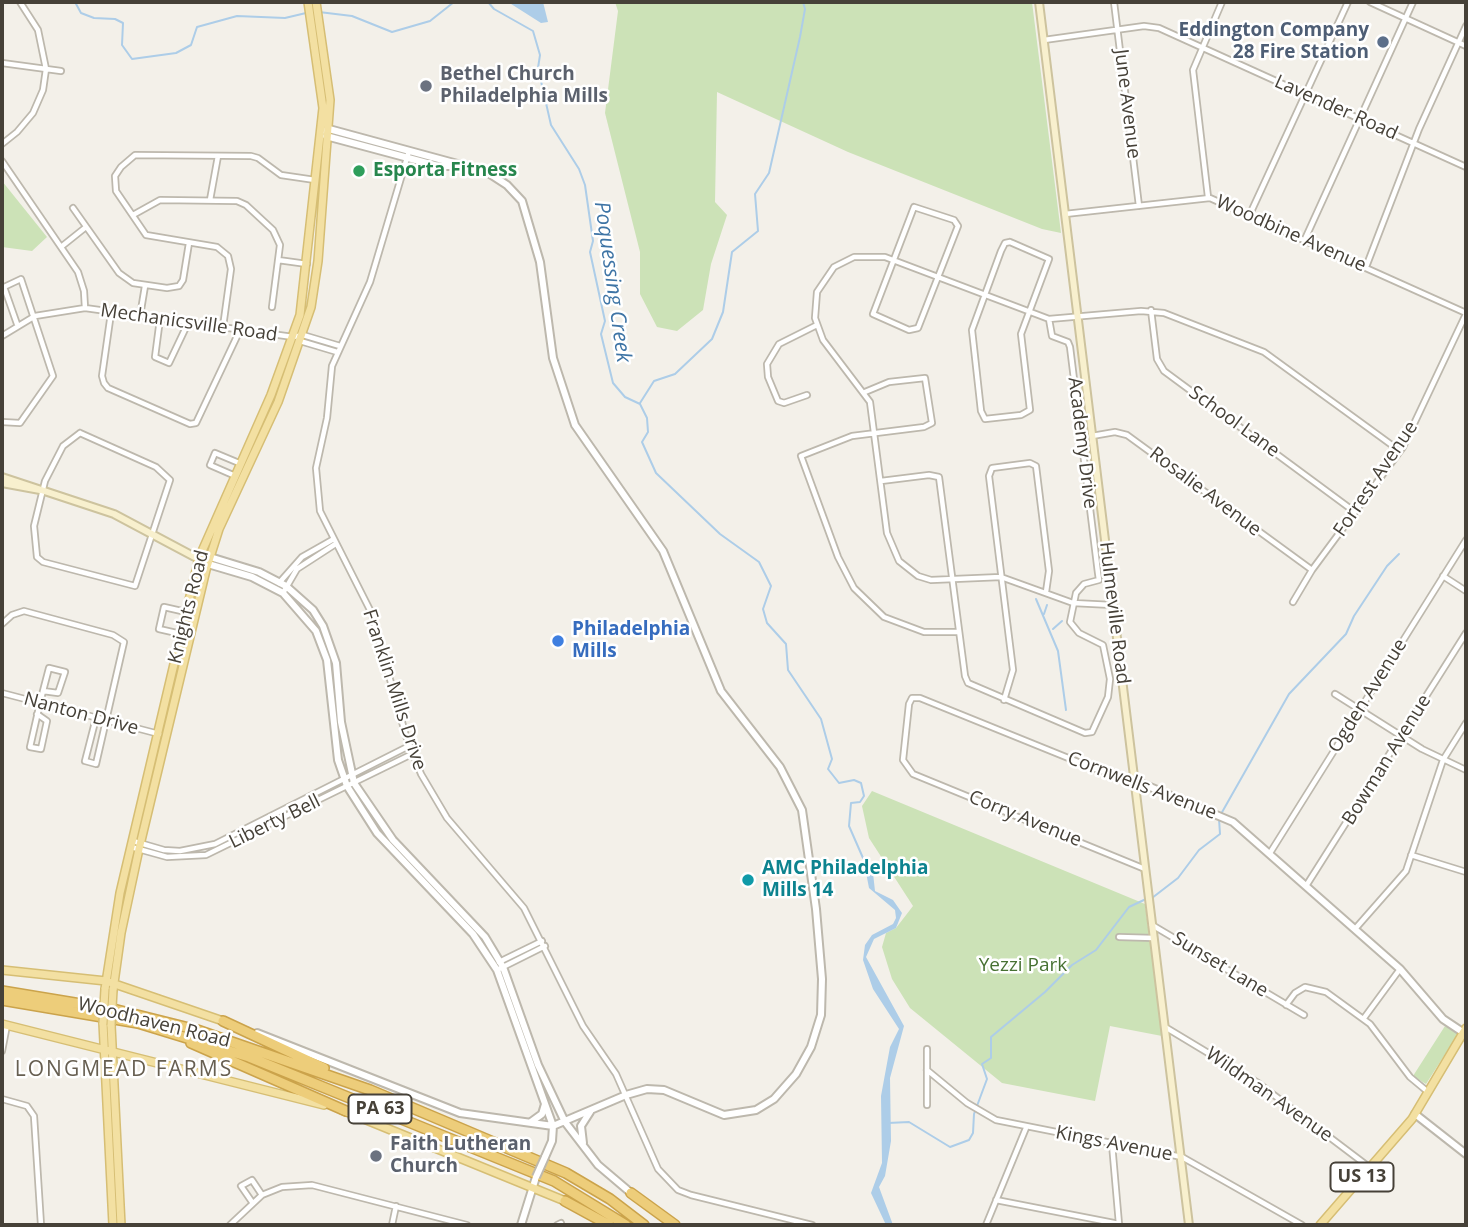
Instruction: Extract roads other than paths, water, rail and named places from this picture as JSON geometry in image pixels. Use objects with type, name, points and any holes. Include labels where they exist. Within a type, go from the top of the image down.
[{"type":"highway","name":"Woodhaven Road","points":[[2,989],[117,1010],[197,1030],[370,1090],[566,1173],[610,1199],[644,1225]]},
{"type":"highway","name":"Woodhaven Road","points":[[2,1000],[122,1021],[222,1047],[468,1144],[554,1181],[626,1225]]},
{"type":"highway","points":[[122,1021],[196,1045],[346,1111]]},
{"type":"highway","points":[[223,1021],[370,1090]]},
{"type":"highway","points":[[631,1193],[666,1225]]},
{"type":"highway","points":[[631,1193],[675,1225]]},
{"type":"highway","points":[[565,1201],[598,1225]]},
{"type":"highway","points":[[565,1201],[609,1225]]},
{"type":"main road","name":"Hulmeville Road","points":[[1039,2],[1189,1225]]},
{"type":"main road","name":"Knights Road","points":[[113,1225],[114,1179],[107,1050],[109,986],[136,845],[199,558],[293,337],[308,262],[316,180],[325,131],[313,4]]},
{"type":"main road","name":"Knights Road","points":[[136,845],[209,561],[302,339],[318,260],[328,139],[325,131]]},
{"type":"main road","points":[[308,262],[318,260]]},
{"type":"main road","points":[[239,463],[248,468]]},
{"type":"main road","points":[[2,477],[95,506],[209,561]]},
{"type":"main road","points":[[2,483],[42,489]]},
{"type":"main road","name":"Woodhaven Road","points":[[2,970],[109,986],[223,1021]]},
{"type":"main road","name":"Woodhaven Road","points":[[4,1024],[346,1111],[565,1201]]},
{"type":"main road","name":"US 13","points":[[1320,1225],[1415,1114],[1466,1032]]},
{"type":"main road","name":"Knights Road","points":[[114,1179],[121,1225]]},
{"type":"street","points":[[2,144],[17,132],[33,113],[43,90],[46,69],[38,30],[20,2]]},
{"type":"street","name":"June Avenue","points":[[1114,2],[1139,206]]},
{"type":"street","points":[[1208,197],[1193,70],[1222,2]]},
{"type":"street","points":[[1250,214],[1348,2]]},
{"type":"street","points":[[1370,2],[1466,47]]},
{"type":"street","points":[[1305,239],[1413,2]]},
{"type":"street","points":[[1366,267],[1413,144],[1466,26]]},
{"type":"street","name":"Lavender Road","points":[[1044,40],[1117,29],[1155,27],[1466,167]]},
{"type":"street","points":[[2,63],[61,71]]},
{"type":"street","points":[[325,131],[466,166],[495,176],[522,201],[540,262],[553,358],[575,425],[663,551],[715,678],[733,709],[787,778],[802,810],[822,978],[821,1014],[811,1047],[796,1074],[774,1099],[756,1110],[739,1115],[709,1110],[664,1090],[647,1089],[625,1095],[553,1126]]},
{"type":"street","points":[[328,139],[438,166],[466,166]]},
{"type":"street","name":"Franklin Mills Drive","points":[[409,151],[370,282],[332,366],[327,418],[315,476],[320,511],[333,542],[371,612],[412,754],[447,818],[508,887],[544,944],[579,1019],[611,1065],[657,1168],[678,1190],[710,1201],[812,1225]]},
{"type":"street","points":[[223,327],[231,262],[223,250],[150,237],[115,184],[115,176],[128,158],[135,155],[218,156],[258,158],[281,175],[316,180]]},
{"type":"street","points":[[210,200],[218,156]]},
{"type":"street","points":[[2,161],[82,280],[85,308],[35,316],[17,324],[2,336]]},
{"type":"street","name":"Woodbine Avenue","points":[[1065,214],[1208,197],[1466,313]]},
{"type":"street","points":[[133,215],[160,200],[237,201],[260,218],[278,238],[272,307]]},
{"type":"street","points":[[914,207],[954,220],[958,226],[918,328],[909,330],[879,319],[873,313],[892,260],[914,207]]},
{"type":"street","points":[[73,208],[126,280],[174,289],[183,280],[189,243]]},
{"type":"street","points":[[61,247],[86,227]]},
{"type":"street","points":[[1010,242],[1049,260],[1021,340],[1029,412],[985,419],[981,411],[972,334],[984,295],[1004,245],[1010,242]]},
{"type":"street","points":[[1112,605],[1073,603],[1001,577],[923,578],[899,561],[887,533],[871,407],[865,392],[828,347],[817,325],[814,304],[817,292],[834,267],[864,255],[892,260],[1049,319],[1151,310],[1264,352],[1400,451]]},
{"type":"street","points":[[278,260],[308,262]]},
{"type":"street","points":[[2,422],[20,423],[53,374],[21,279],[4,287],[17,324]]},
{"type":"street","points":[[140,316],[145,285]]},
{"type":"street","name":"Mechanicsville Road","points":[[85,308],[302,339]]},
{"type":"street","name":"School Lane","points":[[1151,310],[1157,359],[1164,371],[1355,512]]},
{"type":"street","points":[[111,313],[102,376],[104,383],[108,388],[183,422],[196,423],[240,330]]},
{"type":"street","name":"Forrest Avenue","points":[[1293,602],[1311,570],[1400,451],[1466,313]]},
{"type":"street","points":[[160,319],[155,357],[169,363],[188,323]]},
{"type":"street","name":"Academy Drive","points":[[1049,319],[1052,336],[1068,342],[1070,347],[1099,580],[1080,587],[1073,603]]},
{"type":"street","points":[[807,395],[784,403],[778,401],[768,377],[767,364],[779,344],[817,325]]},
{"type":"street","points":[[302,339],[340,346]]},
{"type":"street","points":[[302,339],[337,352]]},
{"type":"street","points":[[865,392],[889,382],[922,378],[927,380],[931,424],[841,439],[800,458],[838,557],[854,588],[884,617],[924,632],[959,632]]},
{"type":"street","name":"Rosalie Avenue","points":[[1092,436],[1115,432],[1126,435],[1311,570]]},
{"type":"street","points":[[80,433],[167,475],[170,480],[134,586],[43,562],[37,556],[34,526],[42,489],[63,446],[80,433]]},
{"type":"street","points":[[233,475],[211,466],[215,453],[239,463]]},
{"type":"street","points":[[1004,700],[1013,670],[989,471],[1034,463],[1049,571],[1046,592]]},
{"type":"street","points":[[880,481],[929,475],[939,477],[968,683],[1085,733],[1095,729],[1109,690],[1107,655],[1101,642],[1080,634],[1072,626],[1070,616],[1073,603]]},
{"type":"street","name":"Ogden Avenue","points":[[1270,853],[1466,540]]},
{"type":"street","points":[[282,588],[306,561],[333,542]]},
{"type":"street","points":[[209,561],[282,588],[313,610],[331,643],[336,663],[346,753],[353,779],[393,840],[467,914],[499,966],[538,1065],[565,1122],[589,1154],[631,1193]]},
{"type":"street","points":[[1444,576],[1466,591]]},
{"type":"street","points":[[282,588],[309,620],[323,645],[338,760],[346,783],[377,833],[473,934],[499,966],[553,1126],[552,1141],[536,1177],[521,1225]]},
{"type":"street","points":[[181,634],[159,629],[164,607],[186,612]]},
{"type":"street","points":[[2,624],[12,615],[24,611],[113,635],[124,644],[96,762],[85,761],[96,718]]},
{"type":"street","name":"Bowman Avenue","points":[[1307,886],[1466,633]]},
{"type":"street","points":[[37,714],[47,721],[41,750],[30,747],[37,714],[40,703],[43,691],[49,668],[65,672],[58,693],[43,691]]},
{"type":"street","name":"Nanton Drive","points":[[2,693],[160,734]]},
{"type":"street","points":[[1335,694],[1401,736],[1466,771]]},
{"type":"street","name":"Cornwells Avenue","points":[[912,698],[928,701],[1069,759],[1221,815],[1270,853],[1400,968],[1443,1019],[1466,1032]]},
{"type":"street","name":"Corry Avenue","points":[[912,698],[904,740],[905,767],[921,777],[1146,869]]},
{"type":"street","points":[[1354,929],[1403,876],[1443,760],[1466,723]]},
{"type":"street","name":"Liberty Bell","points":[[136,845],[167,857],[206,855],[346,783],[410,746]]},
{"type":"street","name":"Liberty Bell","points":[[353,779],[412,754]]},
{"type":"street","points":[[1411,855],[1466,872]]},
{"type":"street","name":"Sunset Lane","points":[[1152,925],[1304,1015]]},
{"type":"street","points":[[1119,937],[1154,938]]},
{"type":"street","points":[[499,966],[544,944]]},
{"type":"street","points":[[1364,1018],[1400,968]]},
{"type":"street","name":"Sunset Lane","points":[[1286,1005],[1300,989],[1315,987],[1364,1018],[1412,1079],[1428,1092]]},
{"type":"street","name":"Woodhaven Road","points":[[223,1021],[460,1113],[553,1126]]},
{"type":"street","points":[[2,1051],[4,1024]]},
{"type":"street","name":"Wildman Avenue","points":[[1165,1027],[1258,1083],[1370,1168]]},
{"type":"street","points":[[927,1049],[927,1105]]},
{"type":"street","name":"Kings Avenue","points":[[927,1070],[973,1107],[1000,1122],[1182,1157],[1302,1225]]},
{"type":"street","points":[[2,1100],[27,1106],[34,1116],[41,1225]]},
{"type":"street","points":[[526,1123],[539,1117],[545,1102]]},
{"type":"street","points":[[589,1154],[580,1131],[583,1119],[592,1110]]},
{"type":"street","points":[[1415,1114],[1466,1154]]},
{"type":"street","points":[[985,1225],[1026,1128]]},
{"type":"street","points":[[996,1200],[1119,1225],[1112,1143]]},
{"type":"street","points":[[252,1202],[241,1186],[252,1180],[262,1195]]},
{"type":"street","points":[[230,1225],[262,1195],[282,1187],[312,1185],[465,1225]]},
{"type":"street","points":[[391,1225],[396,1206]]},
{"type":"water","points":[[508,2],[543,2],[548,22],[541,23]]},
{"type":"water","points":[[863,857],[872,864],[875,891],[893,900],[902,913],[896,928],[874,939],[866,957],[904,1026],[890,1078],[891,1141],[885,1176],[879,1187],[893,1225],[886,1225],[871,1193],[882,1163],[881,1096],[890,1047],[899,1029],[873,989],[863,960],[865,945],[872,935],[893,924],[896,918],[895,910],[869,888]]},
{"type":"waterway","name":"Poquessing Creek","points":[[75,2],[81,13],[123,23],[122,45],[132,59],[176,53],[191,45],[197,27],[237,16],[285,18],[306,13]]},
{"type":"waterway","name":"Poquessing Creek","points":[[319,12],[352,16],[392,32],[430,21],[454,2]]},
{"type":"waterway","name":"Poquessing Creek","points":[[488,2],[494,9],[533,31],[540,55],[538,68],[551,125],[579,169],[585,185],[593,241],[590,252],[605,321],[601,334],[613,383],[625,397],[640,404],[647,418],[648,432],[642,442],[656,473],[720,534],[759,562],[771,586],[763,609],[767,623],[786,644],[788,670],[821,719],[832,759],[828,769],[839,783],[854,780],[861,783],[864,796],[860,802],[851,803],[849,826],[863,858]]},
{"type":"waterway","points":[[640,403],[654,381],[675,374],[712,339],[723,312],[732,252],[758,231],[755,194],[769,173],[800,37],[805,9],[803,2]]},
{"type":"waterway","points":[[1221,814],[1289,694],[1346,634],[1354,616],[1387,566],[1399,554]]},
{"type":"waterway","points":[[1036,599],[1058,651],[1066,710]]},
{"type":"waterway","points":[[1044,614],[1047,605]]},
{"type":"waterway","points":[[1053,629],[1062,621]]},
{"type":"waterway","points":[[1152,898],[1178,878],[1199,850],[1220,834],[1219,819]]},
{"type":"waterway","points":[[888,1123],[909,1122],[950,1147],[969,1140],[973,1133],[974,1114],[987,1079],[982,1064],[991,1058],[991,1037],[1045,992],[1072,965],[1096,950],[1129,907],[1146,899]]},
{"type":"place","name":"Eddington Company 28 Fire Station","points":[[1383,42]]},
{"type":"place","name":"Bethel Church Philadelphia Mills","points":[[426,86]]},
{"type":"place","name":"Esporta Fitness","points":[[359,171]]},
{"type":"place","name":"Philadelphia Mills","points":[[558,641]]},
{"type":"place","name":"AMC Philadelphia Mills 14","points":[[748,880]]},
{"type":"place","name":"Faith Lutheran Church","points":[[376,1156]]},
{"type":"district","name":"LONGMEAD FARMS","points":[[124,1070]]},
{"type":"park label","name":"Yezzi Park","points":[[1023,966]]}]
